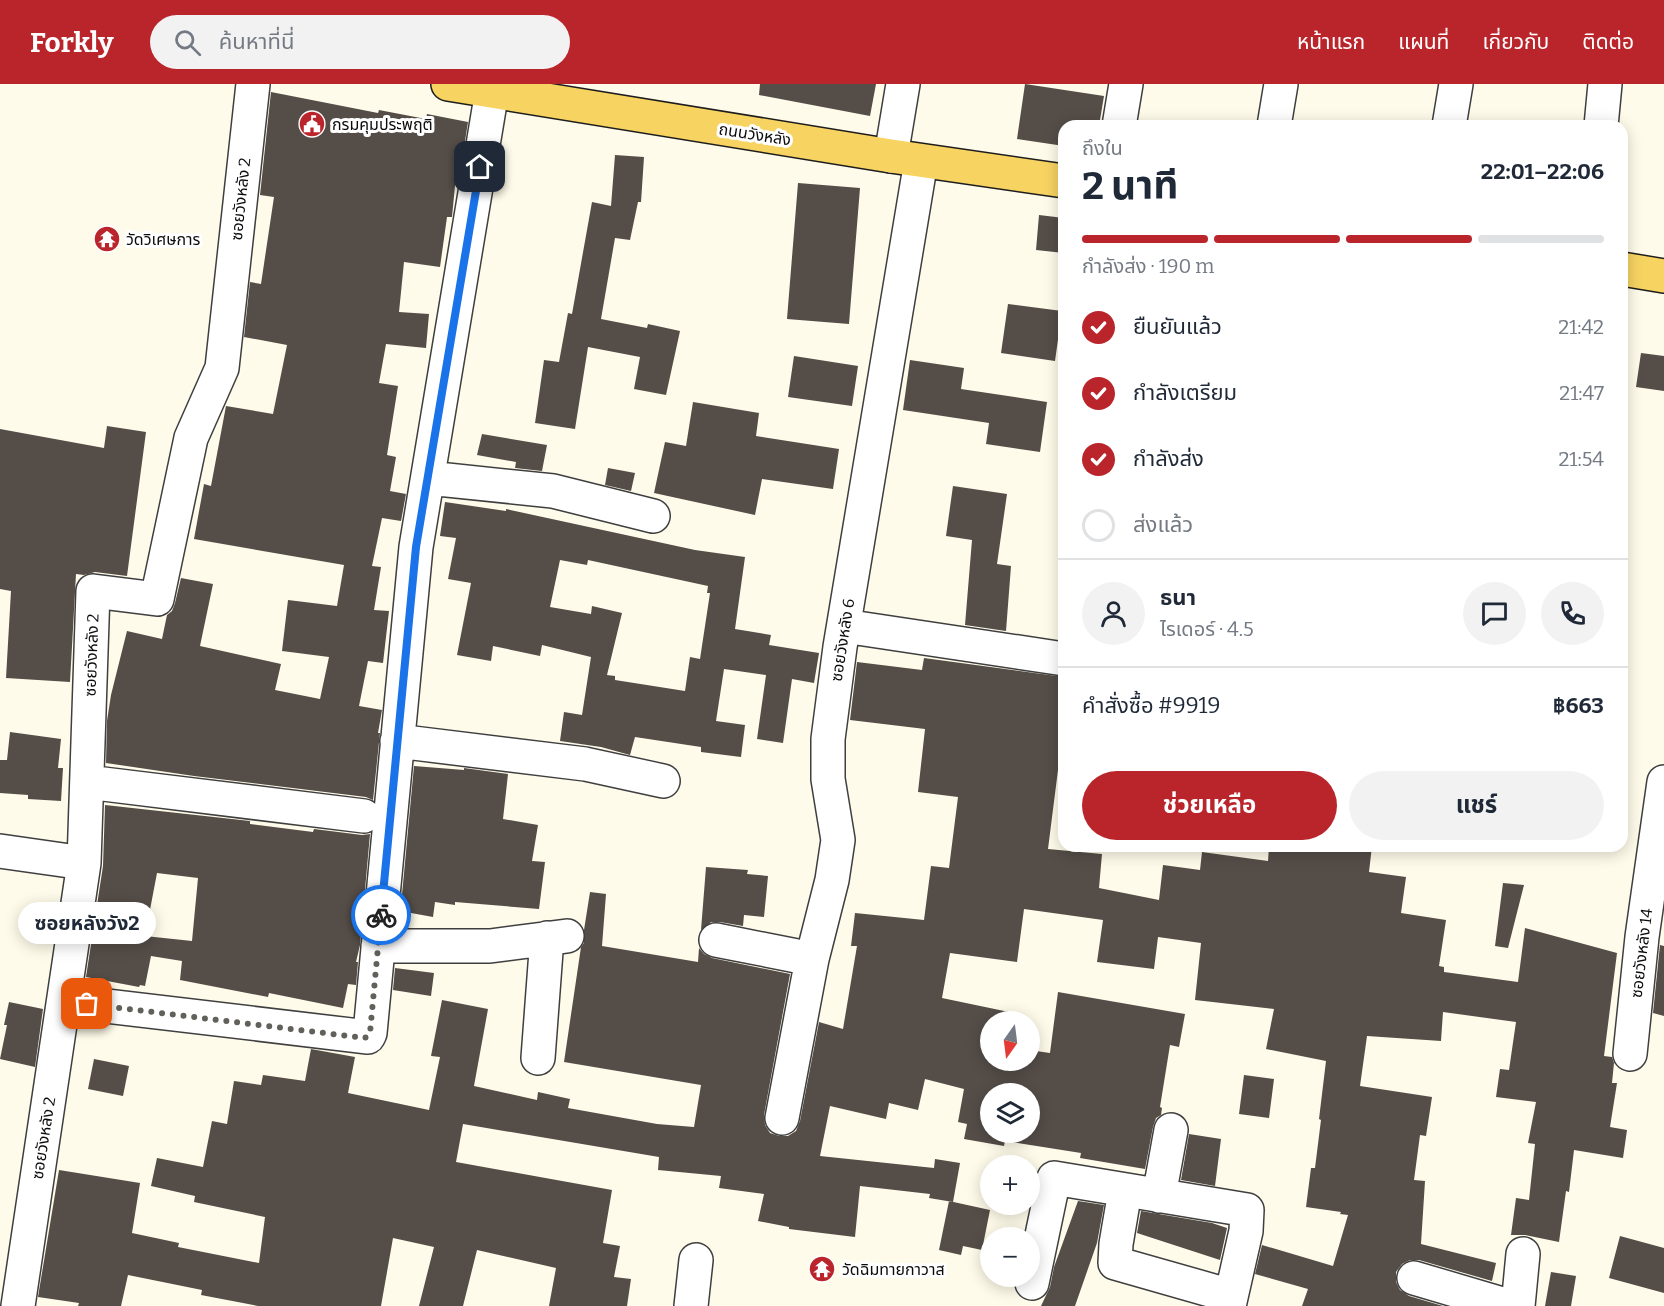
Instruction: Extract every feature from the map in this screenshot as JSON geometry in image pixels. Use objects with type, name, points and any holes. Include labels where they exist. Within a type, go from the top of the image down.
[{"type":"main road","name":"ถนนวังหลัง","points":[[448,84],[492,91],[575,94],[906,159],[1058,180]]},
{"type":"main road","points":[[1628,270],[1664,276]]},
{"type":"street","name":"ซอยวังหลัง 2","points":[[18,1306],[84,863],[93,591],[158,599],[191,438],[222,369],[253,84]]},
{"type":"street","name":"ซอยวังหลัง 6","points":[[782,1118],[812,959],[832,880],[838,840],[828,779],[828,739],[906,159],[903,84]]},
{"type":"street","points":[[1120,120],[1126,84]]},
{"type":"street","points":[[1275,120],[1281,84]]},
{"type":"street","points":[[1450,120],[1456,84]]},
{"type":"street","points":[[1602,120],[1605,84]]},
{"type":"street","points":[[64,1001],[365,1038],[370,1033],[416,547],[492,91]]},
{"type":"street","points":[[428,478],[554,491],[653,516]]},
{"type":"street","points":[[844,627],[1058,658]]},
{"type":"street","points":[[397,741],[585,764],[663,781]]},
{"type":"street","points":[[87,782],[364,816]]},
{"type":"street","name":"ซอยวังหลัง 14","points":[[1630,1054],[1653,940],[1664,782]]},
{"type":"street","points":[[0,851],[84,863]]},
{"type":"street","points":[[378,946],[490,946],[557,937],[538,1058]]},
{"type":"street","points":[[716,940],[812,959]]},
{"type":"street","points":[[1159,1196],[1171,1130]]},
{"type":"street","points":[[1040,1245],[1054,1178],[1247,1210],[1246,1231],[1230,1301],[1115,1263],[1125,1191]]},
{"type":"street","points":[[1518,1306],[1523,1254]]},
{"type":"street","points":[[691,1306],[696,1260]]},
{"type":"street","points":[[1414,1278],[1509,1306]]},
{"type":"building","points":[[760,84],[876,84],[870,116],[759,95]]},
{"type":"building","points":[[1025,84],[1104,96],[1100,120],[1058,120],[1058,145],[1017,139]]},
{"type":"building","points":[[271,92],[378,113],[379,110],[426,119],[427,114],[468,122],[461,166],[457,165],[452,217],[447,217],[440,267],[404,262],[399,312],[429,314],[426,348],[386,344],[379,383],[398,386],[387,455],[396,457],[390,491],[406,494],[401,521],[382,518],[372,566],[381,567],[374,610],[389,611],[383,663],[368,661],[359,706],[382,710],[373,800],[366,797],[106,763],[107,721],[111,695],[127,631],[162,639],[167,615],[172,611],[181,578],[213,584],[200,646],[281,664],[275,690],[320,699],[329,657],[282,651],[288,600],[337,606],[344,565],[194,539],[204,484],[211,486],[226,406],[273,414],[287,345],[244,337],[250,282],[261,284],[274,197],[260,195]]},
{"type":"building","points":[[615,155],[644,157],[641,202],[638,202],[630,240],[615,238],[601,319],[647,328],[648,324],[680,331],[666,395],[634,389],[640,357],[588,347],[575,429],[535,423],[544,360],[559,362],[568,313],[572,314],[592,202],[611,206]]},
{"type":"building","points":[[798,183],[860,188],[849,324],[787,319]]},
{"type":"building","points":[[1039,215],[1058,217],[1058,252],[1036,250]]},
{"type":"building","points":[[1008,304],[1058,310],[1055,361],[1001,353]]},
{"type":"building","points":[[1641,353],[1664,356],[1664,391],[1636,387]]},
{"type":"building","points":[[794,356],[858,366],[852,406],[788,397]]},
{"type":"building","points":[[910,360],[964,368],[961,389],[1047,402],[1040,452],[986,444],[989,423],[903,410]]},
{"type":"building","points":[[693,402],[759,413],[756,436],[839,449],[833,489],[762,479],[755,515],[654,493],[665,442],[686,446]]},
{"type":"building","points":[[107,426],[146,432],[127,576],[95,572],[84,575],[76,574],[70,682],[6,678],[11,591],[0,589],[0,429],[104,448]]},
{"type":"building","points":[[482,434],[547,445],[542,471],[515,468],[516,462],[477,455]]},
{"type":"building","points":[[608,468],[635,473],[631,491],[605,485]]},
{"type":"building","points":[[953,486],[1007,494],[997,564],[1011,566],[1006,631],[965,625],[972,540],[946,536]]},
{"type":"building","points":[[445,502],[506,511],[506,509],[695,550],[745,557],[735,629],[771,635],[769,645],[819,653],[814,683],[792,679],[783,743],[757,739],[766,675],[724,669],[716,721],[745,725],[741,757],[701,752],[701,747],[635,737],[630,755],[601,747],[560,741],[564,712],[582,715],[591,657],[542,645],[540,656],[493,646],[491,661],[457,655],[471,583],[448,579],[456,538],[440,536]],"holes":[[[560,560],[587,565],[588,560],[708,586],[707,593],[710,593],[700,659],[690,657],[685,691],[615,680],[615,676],[607,675],[622,613],[592,606],[591,614],[550,607]]]},
{"type":"building","points":[[924,658],[1058,676],[1058,770],[1048,849],[1058,850],[1058,852],[1102,854],[1099,888],[1159,900],[1163,865],[1200,870],[1202,852],[1268,861],[1269,852],[1371,852],[1369,872],[1406,877],[1401,913],[1446,920],[1439,966],[1444,967],[1444,972],[1518,982],[1525,928],[1617,953],[1604,1056],[1612,1057],[1614,1063],[1612,1083],[1617,1083],[1610,1127],[1627,1130],[1623,1158],[1574,1150],[1569,1192],[1566,1191],[1559,1242],[1525,1235],[1511,1235],[1516,1198],[1529,1200],[1535,1144],[1528,1143],[1536,1102],[1496,1097],[1500,1069],[1509,1070],[1516,1022],[1443,1012],[1441,1041],[1367,1036],[1360,1086],[1432,1097],[1426,1136],[1420,1135],[1414,1180],[1425,1181],[1421,1244],[1496,1263],[1492,1281],[1419,1260],[1410,1260],[1402,1264],[1396,1272],[1396,1282],[1400,1290],[1409,1296],[1443,1306],[1302,1306],[1308,1289],[1255,1274],[1262,1245],[1333,1266],[1348,1215],[1306,1207],[1311,1168],[1315,1168],[1326,1061],[1266,1049],[1274,1009],[1195,1000],[1201,943],[1158,937],[1154,969],[1097,962],[1103,920],[1024,909],[1017,962],[950,953],[942,998],[1004,1011],[980,1011],[980,1071],[1040,1071],[1040,1052],[1050,1053],[1058,992],[1185,1014],[1179,1047],[1170,1045],[1160,1107],[1162,1108],[1161,1115],[1156,1118],[1153,1127],[1145,1169],[1080,1158],[1081,1153],[1018,1143],[1040,1143],[1040,1083],[980,1083],[980,1142],[964,1139],[967,1124],[958,1122],[964,1089],[925,1079],[918,1110],[889,1103],[886,1119],[830,1106],[820,1156],[934,1168],[935,1159],[960,1163],[953,1202],[929,1198],[930,1194],[860,1186],[855,1237],[789,1229],[789,1227],[758,1221],[764,1194],[719,1188],[721,1176],[658,1170],[659,1157],[463,1124],[456,1162],[612,1190],[603,1243],[620,1246],[614,1277],[631,1279],[627,1306],[549,1306],[556,1268],[477,1250],[463,1306],[419,1306],[434,1247],[393,1238],[381,1306],[258,1306],[201,1295],[202,1290],[128,1275],[121,1306],[78,1306],[79,1303],[38,1297],[59,1170],[140,1183],[132,1233],[179,1243],[178,1247],[259,1263],[265,1217],[194,1202],[195,1196],[151,1186],[157,1158],[203,1167],[212,1121],[227,1124],[234,1081],[261,1085],[263,1075],[305,1081],[311,1049],[355,1057],[348,1093],[429,1110],[440,1057],[431,1056],[442,1000],[488,1009],[474,1086],[537,1100],[538,1092],[570,1099],[568,1108],[657,1124],[694,1127],[701,1085],[564,1062],[590,892],[606,894],[602,946],[698,962],[699,948],[712,958],[790,974],[764,1115],[765,1125],[770,1133],[788,1136],[796,1131],[800,1121],[819,1022],[843,1029],[857,946],[851,946],[855,913],[924,920],[931,866],[949,868],[958,797],[918,792],[925,729],[850,720],[857,662],[922,670]]},
{"type":"building","points":[[10,732],[61,739],[58,768],[63,768],[61,801],[28,799],[28,795],[0,793],[0,760],[7,760]]},
{"type":"building","points":[[414,766],[464,770],[464,768],[508,774],[503,819],[538,825],[532,861],[545,862],[539,909],[435,902],[433,917],[411,913],[408,927],[399,927]]},
{"type":"building","points":[[105,805],[250,821],[250,824],[313,832],[314,829],[370,834],[360,945],[356,962],[358,962],[356,985],[348,984],[343,1008],[269,993],[268,997],[180,980],[182,961],[151,956],[145,986],[140,985],[139,987],[86,977],[103,866]],"holes":[[[157,873],[198,878],[192,941],[145,936]]]},
{"type":"building","points":[[706,867],[748,870],[747,874],[768,876],[764,917],[744,915],[743,926],[711,922],[701,930]]},
{"type":"building","points":[[1503,883],[1524,885],[1508,948],[1495,946]]},
{"type":"building","points":[[1660,945],[1664,946],[1664,1016],[1653,1013]]},
{"type":"building","points":[[395,968],[434,973],[431,996],[393,990]]},
{"type":"building","points":[[9,1002],[43,1009],[35,1067],[0,1059]]},
{"type":"building","points":[[94,1059],[129,1066],[123,1096],[88,1089]]},
{"type":"building","points":[[1244,1075],[1274,1079],[1269,1118],[1239,1114]]},
{"type":"building","points":[[1189,1134],[1221,1139],[1215,1186],[1181,1180]]},
{"type":"building","points":[[987,1143],[1005,1143],[1004,1146]]},
{"type":"building","points":[[949,1201],[980,1208],[980,1215],[989,1215],[987,1227],[980,1227],[980,1250],[963,1246],[961,1255],[939,1250]]},
{"type":"building","points":[[1078,1201],[1104,1205],[1097,1243],[1075,1306],[1041,1306],[1050,1287],[1054,1267]]},
{"type":"building","points":[[1141,1211],[1212,1223],[1227,1228],[1220,1260],[1137,1233]]},
{"type":"building","points":[[1620,1236],[1664,1248],[1664,1293],[1609,1278]]},
{"type":"building","points":[[1551,1272],[1576,1276],[1571,1306],[1545,1306]]},
{"type":"way so far","points":[[87,1004],[365,1038],[370,1033],[381,915]]},
{"type":"place","name":"กรมคุมประพฤติ","points":[[312,124]]},
{"type":"place","name":"วัดวิเศษการ","points":[[107,239]]},
{"type":"place","name":"ซอยหลังวัง2","points":[[87,1004]]},
{"type":"place","name":"วัดฉิมทายกาวาส","points":[[822,1269]]},
{"type":"route","points":[[381,915],[416,547],[480,167]]}]
